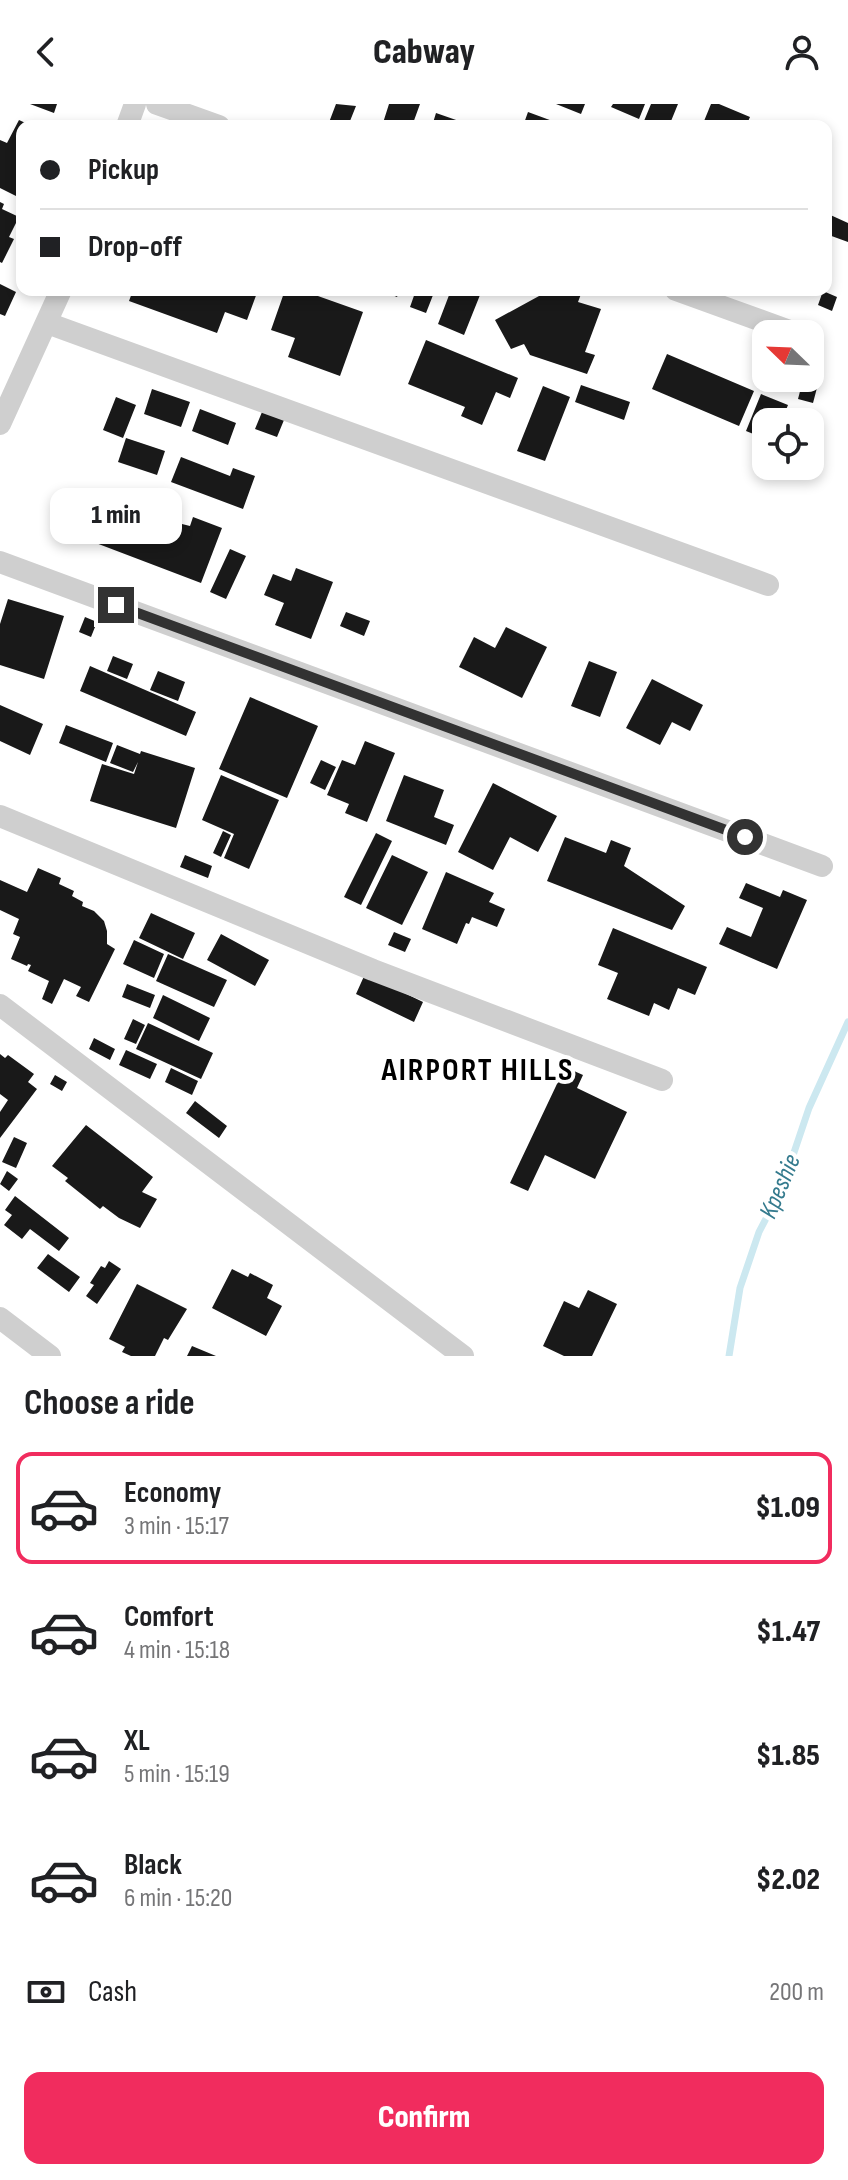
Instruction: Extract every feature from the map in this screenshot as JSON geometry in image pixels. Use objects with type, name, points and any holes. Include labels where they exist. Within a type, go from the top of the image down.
[{"type":"street","points":[[157,104],[202,120]]},
{"type":"street","points":[[0,424],[58,296]]},
{"type":"street","points":[[693,296],[760,320]]},
{"type":"street","points":[[47,323],[768,585]]},
{"type":"street","points":[[0,562],[822,866]]},
{"type":"street","points":[[0,816],[373,970],[662,1080]]},
{"type":"street","points":[[0,1005],[463,1356]]},
{"type":"street","points":[[0,1318],[50,1356]]},
{"type":"building","points":[[30,104],[57,104],[54,113]]},
{"type":"building","points":[[336,104],[356,106],[350,120],[330,120]]},
{"type":"building","points":[[389,104],[420,104],[414,120],[384,120]]},
{"type":"building","points":[[556,104],[585,104],[581,114]]},
{"type":"building","points":[[613,104],[645,104],[639,119],[611,107]]},
{"type":"building","points":[[651,104],[678,104],[671,120],[644,120]]},
{"type":"building","points":[[711,104],[719,104],[750,117],[749,120],[704,120]]},
{"type":"building","points":[[528,112],[550,120],[525,120]]},
{"type":"building","points":[[436,113],[456,120],[434,120]]},
{"type":"building","points":[[16,126],[16,196],[0,188],[0,140],[7,143]]},
{"type":"building","points":[[0,202],[4,204],[2,209],[16,216],[16,223],[9,237],[14,239],[0,262]]},
{"type":"building","points":[[832,216],[848,223],[848,242],[832,236]]},
{"type":"building","points":[[0,284],[16,292],[5,316],[0,314]]},
{"type":"building","points":[[131,296],[256,296],[247,320],[225,312],[217,333],[129,301]]},
{"type":"building","points":[[283,296],[318,296],[363,312],[340,376],[288,357],[295,338],[271,330]]},
{"type":"building","points":[[414,296],[433,296],[426,313],[410,307]]},
{"type":"building","points":[[449,296],[480,296],[464,335],[438,324]]},
{"type":"building","points":[[539,296],[580,296],[578,302],[601,309],[585,352],[595,355],[587,374],[530,355],[524,344],[511,349],[495,320]]},
{"type":"building","points":[[821,296],[837,297],[832,311],[818,305]]},
{"type":"building","points":[[426,340],[518,378],[510,398],[496,392],[482,425],[461,416],[465,407],[408,384]]},
{"type":"building","points":[[667,354],[754,392],[739,426],[652,389]]},
{"type":"building","points":[[581,385],[630,402],[624,420],[575,402]]},
{"type":"building","points":[[543,386],[570,397],[545,461],[517,451]]},
{"type":"building","points":[[152,389],[190,402],[181,427],[144,414]]},
{"type":"building","points":[[800,392],[816,392],[813,403],[798,399]]},
{"type":"building","points":[[761,394],[788,405],[787,408],[755,408]]},
{"type":"building","points":[[116,397],[136,405],[123,438],[103,430]]},
{"type":"building","points":[[200,409],[236,423],[228,445],[192,431]]},
{"type":"building","points":[[262,412],[284,420],[277,437],[255,429]]},
{"type":"building","points":[[752,416],[752,433],[746,431]]},
{"type":"building","points":[[126,438],[165,451],[157,475],[118,462]]},
{"type":"building","points":[[181,457],[230,476],[233,468],[255,476],[243,509],[171,482]]},
{"type":"building","points":[[106,494],[172,520],[167,532],[177,536],[182,524],[190,526],[193,517],[222,528],[201,583],[88,540]]},
{"type":"building","points":[[230,549],[246,556],[226,599],[210,592]]},
{"type":"building","points":[[296,568],[333,582],[311,639],[275,625],[284,603],[264,595],[273,574],[291,581]]},
{"type":"building","points":[[8,599],[64,616],[44,679],[0,665],[0,624]]},
{"type":"building","points":[[346,612],[370,621],[364,636],[340,626]]},
{"type":"building","points":[[85,617],[97,622],[91,637],[79,632]]},
{"type":"building","points":[[506,627],[547,647],[522,698],[459,667],[474,637],[495,648]]},
{"type":"building","points":[[113,656],[133,664],[127,679],[107,671]]},
{"type":"building","points":[[589,661],[617,672],[600,717],[571,706]]},
{"type":"building","points":[[90,666],[196,712],[186,736],[80,691]]},
{"type":"building","points":[[158,671],[185,682],[178,701],[150,690]]},
{"type":"building","points":[[652,679],[703,705],[690,731],[672,722],[660,745],[626,728]]},
{"type":"building","points":[[250,697],[318,726],[287,798],[219,769]]},
{"type":"building","points":[[0,705],[43,724],[30,755],[0,741]]},
{"type":"building","points":[[66,725],[113,743],[106,762],[59,743]]},
{"type":"building","points":[[365,741],[395,753],[367,822],[345,813],[349,804],[327,795],[342,760],[355,765]]},
{"type":"building","points":[[117,745],[195,768],[176,828],[90,801],[102,764],[134,774],[138,762],[133,772],[110,763]]},
{"type":"building","points":[[321,760],[336,767],[325,790],[310,783]]},
{"type":"building","points":[[221,775],[279,800],[249,869],[224,858],[234,834],[202,820]]},
{"type":"building","points":[[404,775],[444,790],[434,817],[454,825],[446,845],[386,821]]},
{"type":"building","points":[[493,783],[557,816],[538,852],[510,837],[493,870],[458,852]]},
{"type":"building","points":[[223,831],[231,835],[221,857],[213,853]]},
{"type":"building","points":[[376,833],[392,841],[361,905],[344,897]]},
{"type":"building","points":[[565,837],[606,853],[611,840],[631,848],[624,866],[685,906],[672,930],[547,881]]},
{"type":"building","points":[[185,855],[212,866],[208,878],[180,867]]},
{"type":"building","points":[[392,855],[428,872],[402,925],[366,908]]},
{"type":"building","points":[[38,868],[61,878],[59,884],[74,891],[72,896],[83,902],[82,906],[94,911],[104,921],[107,944],[115,949],[89,1002],[76,996],[81,987],[64,979],[52,1004],[42,999],[49,981],[28,971],[31,965],[11,959],[20,937],[13,934],[19,919],[0,910],[0,880],[27,892]]},
{"type":"building","points":[[446,872],[494,893],[489,902],[505,909],[497,927],[472,917],[457,944],[422,929]]},
{"type":"building","points":[[746,883],[780,897],[783,890],[807,900],[777,969],[719,944],[727,927],[751,937],[763,908],[739,898]]},
{"type":"building","points":[[151,913],[195,933],[183,959],[139,938]]},
{"type":"building","points":[[613,928],[707,967],[695,995],[678,988],[669,1010],[654,1003],[649,1016],[607,999],[618,973],[598,965]]},
{"type":"building","points":[[394,932],[411,939],[405,952],[388,945]]},
{"type":"building","points":[[221,934],[269,960],[255,986],[207,960]]},
{"type":"building","points":[[134,940],[164,954],[154,978],[123,964]]},
{"type":"building","points":[[168,954],[227,980],[214,1007],[156,981]]},
{"type":"building","points":[[365,974],[423,1002],[414,1022],[356,994]]},
{"type":"building","points":[[127,984],[155,995],[150,1008],[122,997]]},
{"type":"building","points":[[163,995],[210,1018],[199,1041],[153,1018]]},
{"type":"building","points":[[133,1019],[145,1025],[136,1044],[124,1039]]},
{"type":"building","points":[[148,1023],[213,1053],[201,1079],[136,1049]]},
{"type":"building","points":[[94,1038],[115,1049],[110,1060],[89,1049]]},
{"type":"building","points":[[126,1050],[157,1064],[150,1079],[119,1065]]},
{"type":"building","points":[[0,1054],[5,1058],[8,1055],[34,1074],[28,1082],[37,1089],[0,1138],[0,1112],[8,1100],[0,1094]]},
{"type":"building","points":[[565,1067],[583,1075],[577,1088],[627,1112],[595,1179],[545,1155],[528,1191],[510,1183]]},
{"type":"building","points":[[171,1068],[198,1081],[192,1095],[165,1082]]},
{"type":"building","points":[[55,1075],[67,1082],[62,1091],[50,1084]]},
{"type":"building","points":[[195,1101],[227,1126],[219,1138],[186,1113]]},
{"type":"building","points":[[86,1125],[153,1177],[142,1192],[157,1199],[140,1228],[103,1206],[100,1209],[65,1181],[68,1178],[52,1166]]},
{"type":"building","points":[[14,1137],[27,1143],[16,1168],[2,1162]]},
{"type":"building","points":[[7,1171],[18,1179],[9,1191],[0,1184]]},
{"type":"building","points":[[15,1196],[69,1238],[59,1251],[30,1229],[22,1239],[4,1225],[12,1215],[5,1210]]},
{"type":"building","points":[[48,1254],[80,1277],[69,1292],[37,1268]]},
{"type":"building","points":[[109,1261],[121,1269],[97,1304],[86,1296],[101,1266],[105,1268]]},
{"type":"building","points":[[232,1269],[248,1277],[250,1273],[273,1285],[267,1298],[282,1306],[266,1336],[212,1308]]},
{"type":"building","points":[[137,1284],[187,1309],[168,1340],[164,1338],[155,1356],[131,1356],[122,1352],[125,1347],[109,1339]]},
{"type":"building","points":[[588,1290],[617,1304],[592,1356],[564,1356],[543,1346],[564,1301],[579,1308]]},
{"type":"building","points":[[192,1346],[216,1356],[187,1356]]},
{"type":"waterway","name":"Kpeshie","points":[[729,1356],[740,1288],[759,1232],[782,1188],[809,1108],[848,1022]]},
{"type":"district","name":"AIRPORT HILLS","points":[[478,1069]]},
{"type":"route","points":[[116,605],[745,837]]}]
